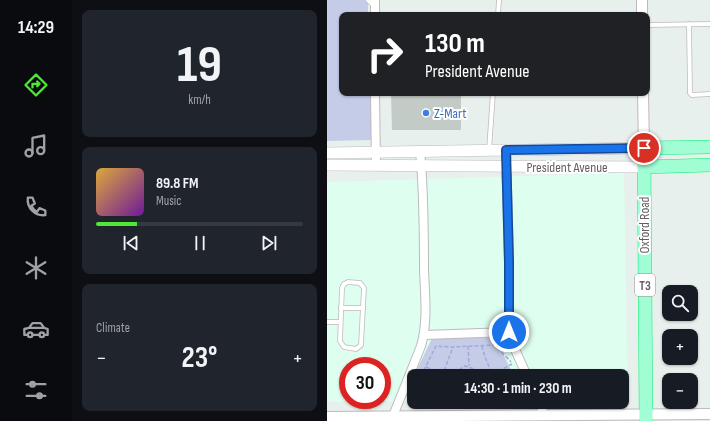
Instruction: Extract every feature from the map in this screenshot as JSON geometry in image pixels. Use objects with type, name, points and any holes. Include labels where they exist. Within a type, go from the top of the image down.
[{"type":"highway","name":"President Avenue","points":[[644,148],[710,147]]},
{"type":"highway","name":"Oxford Road","points":[[644,148],[646,418]]},
{"type":"highway","name":"President Avenue","points":[[644,167],[710,165]]},
{"type":"main road","name":"President Avenue","points":[[327,152],[644,148]]},
{"type":"main road","name":"President Avenue","points":[[327,165],[644,167]]},
{"type":"street","points":[[642,0],[642,12]]},
{"type":"street","points":[[375,96],[376,165]]},
{"type":"street","points":[[643,96],[644,148]]},
{"type":"street","points":[[506,150],[509,332],[524,369]]},
{"type":"street","points":[[393,416],[424,335],[425,320],[420,151]]},
{"type":"street","points":[[424,335],[509,332]]},
{"type":"street","points":[[542,409],[545,414]]},
{"type":"street","points":[[327,417],[393,416],[480,418],[545,414],[556,418],[646,418],[710,414]]},
{"type":"lane","points":[[368,0],[375,7]]},
{"type":"lane","points":[[498,12],[499,0]]},
{"type":"lane","points":[[689,24],[690,93],[710,94]]},
{"type":"lane","points":[[650,25],[710,24]]},
{"type":"lane","points":[[489,150],[493,96]]},
{"type":"lane","points":[[348,282],[360,282],[364,288],[363,308],[361,345],[356,349],[344,347],[340,341],[340,322],[342,288],[344,284],[348,282]]},
{"type":"lane","points":[[341,308],[363,308]]},
{"type":"lane","points":[[327,322],[340,322]]},
{"type":"path","points":[[482,345],[490,369]]},
{"type":"path","points":[[430,369],[426,367],[436,346],[453,347],[495,345],[512,364],[514,369]]},
{"type":"path","points":[[468,346],[469,366]]},
{"type":"path","points":[[444,369],[453,347]]},
{"type":"path","points":[[503,369],[512,364]]},
{"type":"path","points":[[460,369],[462,367],[469,366],[474,369]]},
{"type":"shaded area","points":[[327,0],[368,0],[368,12],[339,12],[339,96],[371,96],[373,140],[327,141]]},
{"type":"shaded area","points":[[624,173],[627,369],[407,369],[407,401],[391,401],[391,357],[339,357],[339,402],[327,402],[327,182]]},
{"type":"shaded area","points":[[432,338],[495,338],[510,369],[417,369]]},
{"type":"building","name":"Z-Mart","points":[[391,96],[461,96],[461,130],[392,130]]},
{"type":"place","name":"Z-Mart","points":[[426,113]]},
{"type":"route","points":[[509,332],[506,150],[644,148]]}]
